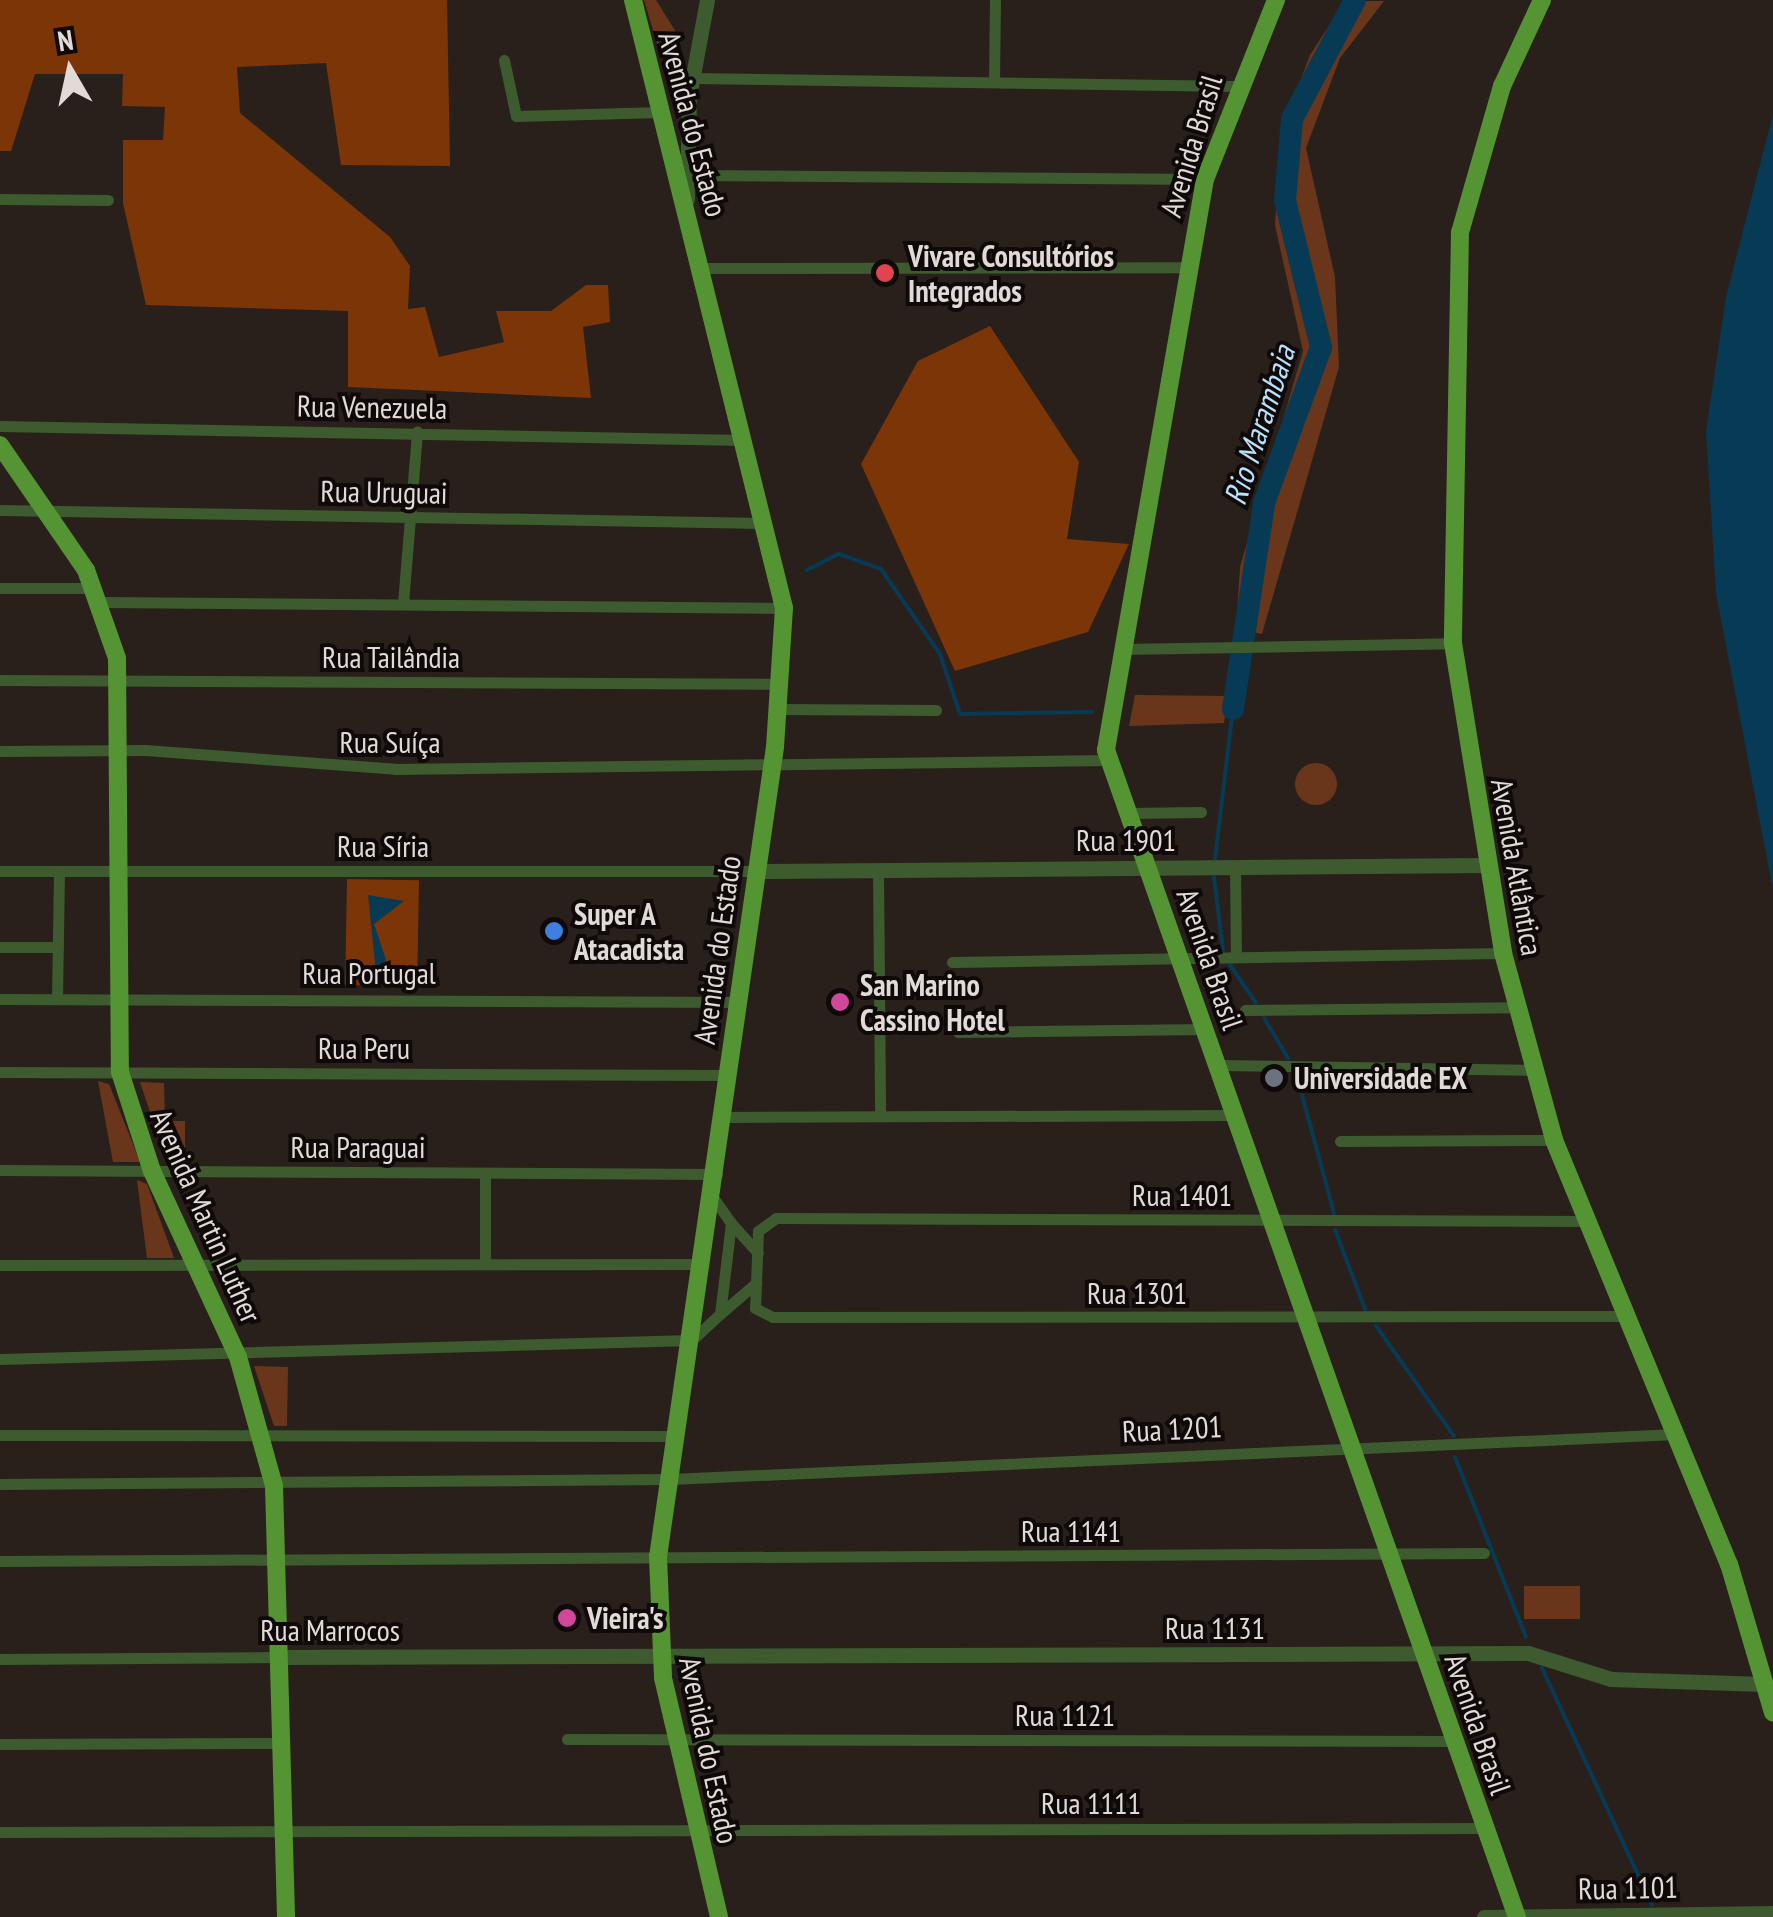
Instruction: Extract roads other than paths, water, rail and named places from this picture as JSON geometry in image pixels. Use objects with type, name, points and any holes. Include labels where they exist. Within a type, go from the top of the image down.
[{"type":"main road","name":"Avenida do Estado","points":[[632,0],[784,608],[777,758],[658,1557],[660,1657],[718,1917]]},
{"type":"main road","points":[[1256,0],[1273,7]]},
{"type":"main road","name":"Avenida Atlântica","points":[[1542,0],[1502,86],[1460,232],[1453,643],[1486,865],[1503,953],[1533,1070],[1554,1140],[1676,1434],[1773,1713]]},
{"type":"main road","name":"Avenida Brasil","points":[[1273,7],[1236,86],[1206,179],[1186,266],[1122,649],[1108,760],[1516,1917]]},
{"type":"main road","name":"Avenida Martin Luther","points":[[0,445],[52,510],[97,595],[119,680],[120,1072],[152,1171],[238,1357],[274,1486],[286,1917]]},
{"type":"street","points":[[687,210],[693,78],[707,0]]},
{"type":"street","points":[[994,82],[995,0]]},
{"type":"street","points":[[504,60],[516,116],[661,112]]},
{"type":"street","points":[[693,78],[1236,86]]},
{"type":"street","points":[[688,175],[1206,179]]},
{"type":"street","points":[[0,199],[108,200]]},
{"type":"street","points":[[702,268],[1186,266]]},
{"type":"street","name":"Rua Venezuela","points":[[0,426],[744,440]]},
{"type":"street","points":[[403,603],[417,432]]},
{"type":"street","name":"Rua Uruguai","points":[[0,510],[766,524]]},
{"type":"street","points":[[0,588],[97,595],[403,603],[784,608]]},
{"type":"street","points":[[1122,649],[1453,643]]},
{"type":"street","name":"Rua Tailândia","points":[[0,680],[782,684]]},
{"type":"street","points":[[780,709],[936,710]]},
{"type":"street","name":"Rua Suíça","points":[[0,750],[119,750],[395,770],[777,758],[1108,760]]},
{"type":"street","points":[[1128,813],[1202,812]]},
{"type":"street","name":"Rua 1901","points":[[761,871],[1486,865]]},
{"type":"street","points":[[1235,867],[1236,958]]},
{"type":"street","points":[[878,870],[880,1116]]},
{"type":"street","name":"Rua Síria","points":[[0,871],[761,871]]},
{"type":"street","points":[[57,999],[59,871]]},
{"type":"street","points":[[0,947],[58,947]]},
{"type":"street","points":[[952,962],[1503,953]]},
{"type":"street","name":"Rua Portugal","points":[[0,999],[738,1002]]},
{"type":"street","points":[[1245,1010],[1518,1007]]},
{"type":"street","points":[[958,1032],[1205,1029]]},
{"type":"street","points":[[1218,1065],[1533,1070]]},
{"type":"street","name":"Rua Peru","points":[[0,1072],[728,1075]]},
{"type":"street","points":[[723,1117],[1236,1115]]},
{"type":"street","points":[[1340,1141],[1554,1140]]},
{"type":"street","name":"Rua Paraguai","points":[[0,1170],[717,1174]]},
{"type":"street","points":[[485,1173],[486,1264]]},
{"type":"street","points":[[0,1359],[238,1357],[692,1340],[756,1283],[758,1254],[713,1198]]},
{"type":"street","name":"Rua 1401","points":[[758,1254],[762,1224],[776,1218],[1587,1221]]},
{"type":"street","points":[[720,1314],[731,1224]]},
{"type":"street","points":[[0,1264],[703,1264]]},
{"type":"street","name":"Rua 1301","points":[[756,1283],[762,1317],[1626,1316]]},
{"type":"street","name":"Rua 1201","points":[[0,1484],[274,1486],[671,1479],[1351,1445],[1676,1434]]},
{"type":"street","points":[[0,1435],[677,1436]]},
{"type":"street","name":"Rua 1141","points":[[0,1560],[1484,1553]]},
{"type":"street","name":"Rua 1131","points":[[660,1657],[1528,1654],[1611,1679],[1764,1684]]},
{"type":"street","name":"Rua Marrocos","points":[[0,1659],[660,1657]]},
{"type":"street","name":"Rua 1121","points":[[566,1739],[1455,1740]]},
{"type":"street","points":[[0,1744],[282,1743]]},
{"type":"street","name":"Rua 1111","points":[[0,1832],[696,1827],[1486,1828]]},
{"type":"street","name":"Rua 1101","points":[[1484,1917],[1773,1914]]},
{"type":"water","points":[[1773,114],[1773,890],[1716,593],[1706,431],[1726,297]]},
{"type":"water","points":[[368,895],[404,901],[374,924],[386,960],[376,972]]},
{"type":"waterway","name":"Rio Marambaia","points":[[1233,709],[1264,503],[1321,347],[1285,200],[1292,119],[1355,0]]},
{"type":"waterway","name":"Rio Marambaia","points":[[807,570],[839,554],[881,569],[940,654],[960,714],[1092,712]]},
{"type":"waterway","points":[[1215,859],[1233,709]]},
{"type":"waterway","points":[[1214,877],[1223,950]]},
{"type":"waterway","points":[[1230,965],[1256,1003]]},
{"type":"waterway","points":[[1264,1018],[1288,1058]]},
{"type":"waterway","points":[[1298,1080],[1334,1213]]},
{"type":"waterway","points":[[1335,1230],[1365,1309]]},
{"type":"waterway","points":[[1376,1326],[1454,1436]]},
{"type":"waterway","points":[[1455,1457],[1526,1637]]},
{"type":"waterway","points":[[1542,1668],[1652,1905]]},
{"type":"place","name":"Vivare Consultórios Integrados","points":[[885,273]]},
{"type":"place","name":"Super A Atacadista","points":[[554,931]]},
{"type":"place","name":"San Marino Cassino Hotel","points":[[840,1002]]},
{"type":"place","name":"Universidade EX","points":[[1274,1078]]},
{"type":"place","name":"Vieira's","points":[[567,1618]]}]
